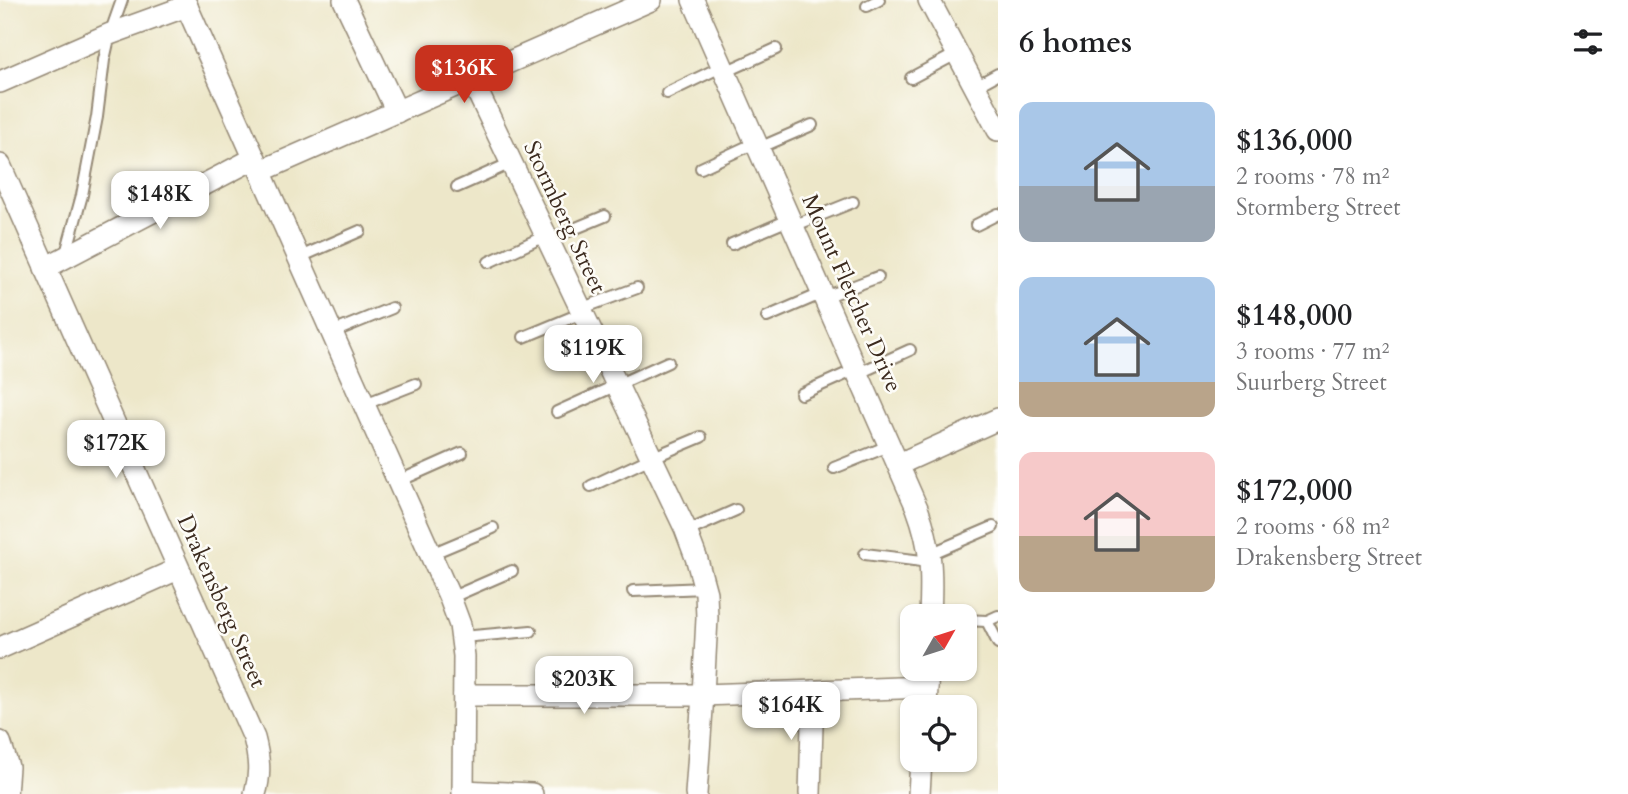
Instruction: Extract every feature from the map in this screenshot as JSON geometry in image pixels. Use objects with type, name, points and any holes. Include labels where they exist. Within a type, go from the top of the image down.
[{"type":"street","points":[[344,0],[397,112]]},
{"type":"street","points":[[45,268],[258,164],[397,112],[651,0]]},
{"type":"street","name":"Mount Fletcher Drive","points":[[693,0],[895,454],[925,529],[930,558],[930,604]]},
{"type":"street","points":[[934,2],[998,130]]},
{"type":"street","points":[[0,82],[186,3],[399,481],[460,625],[464,656],[463,793],[532,794]]},
{"type":"street","name":"Stormberg Street","points":[[471,78],[697,560],[705,588],[707,618],[696,794]]},
{"type":"street","name":"Drakensberg Street","points":[[0,165],[254,738],[259,757],[255,794]]},
{"type":"street","points":[[895,454],[998,419]]},
{"type":"street","points":[[0,648],[178,569]]},
{"type":"street","points":[[464,695],[703,695],[927,688]]},
{"type":"street","points":[[810,794],[813,691]]},
{"type":"street","points":[[0,742],[8,767],[6,794]]},
{"type":"street","points":[[919,794],[920,772]]},
{"type":"lane","points":[[65,257],[82,195],[97,117],[104,60],[121,0]]},
{"type":"lane","points":[[867,6],[878,0]]},
{"type":"lane","points":[[667,93],[776,49]]},
{"type":"lane","points":[[911,78],[958,53]]},
{"type":"lane","points":[[976,86],[998,74]]},
{"type":"lane","points":[[701,168],[813,125]]},
{"type":"lane","points":[[457,187],[511,163]]},
{"type":"lane","points":[[732,244],[853,202]]},
{"type":"lane","points":[[976,225],[998,214]]},
{"type":"lane","points":[[489,262],[605,216]]},
{"type":"lane","points":[[300,257],[360,231]]},
{"type":"lane","points":[[767,317],[878,277]]},
{"type":"lane","points":[[524,337],[637,288]]},
{"type":"lane","points":[[333,332],[392,308]]},
{"type":"lane","points":[[801,394],[910,350]]},
{"type":"lane","points":[[557,412],[668,362]]},
{"type":"lane","points":[[365,404],[416,384]]},
{"type":"lane","points":[[591,486],[701,437]]},
{"type":"lane","points":[[399,481],[462,453]]},
{"type":"lane","points":[[834,468],[895,454]]},
{"type":"lane","points":[[686,532],[736,510]]},
{"type":"lane","points":[[865,554],[930,558],[993,527]]},
{"type":"lane","points":[[431,554],[493,528]]},
{"type":"lane","points":[[450,598],[512,571]]},
{"type":"lane","points":[[633,591],[705,588]]},
{"type":"lane","points":[[977,621],[987,621],[998,615]]},
{"type":"lane","points":[[987,621],[998,643]]},
{"type":"lane","points":[[461,637],[531,631]]}]
